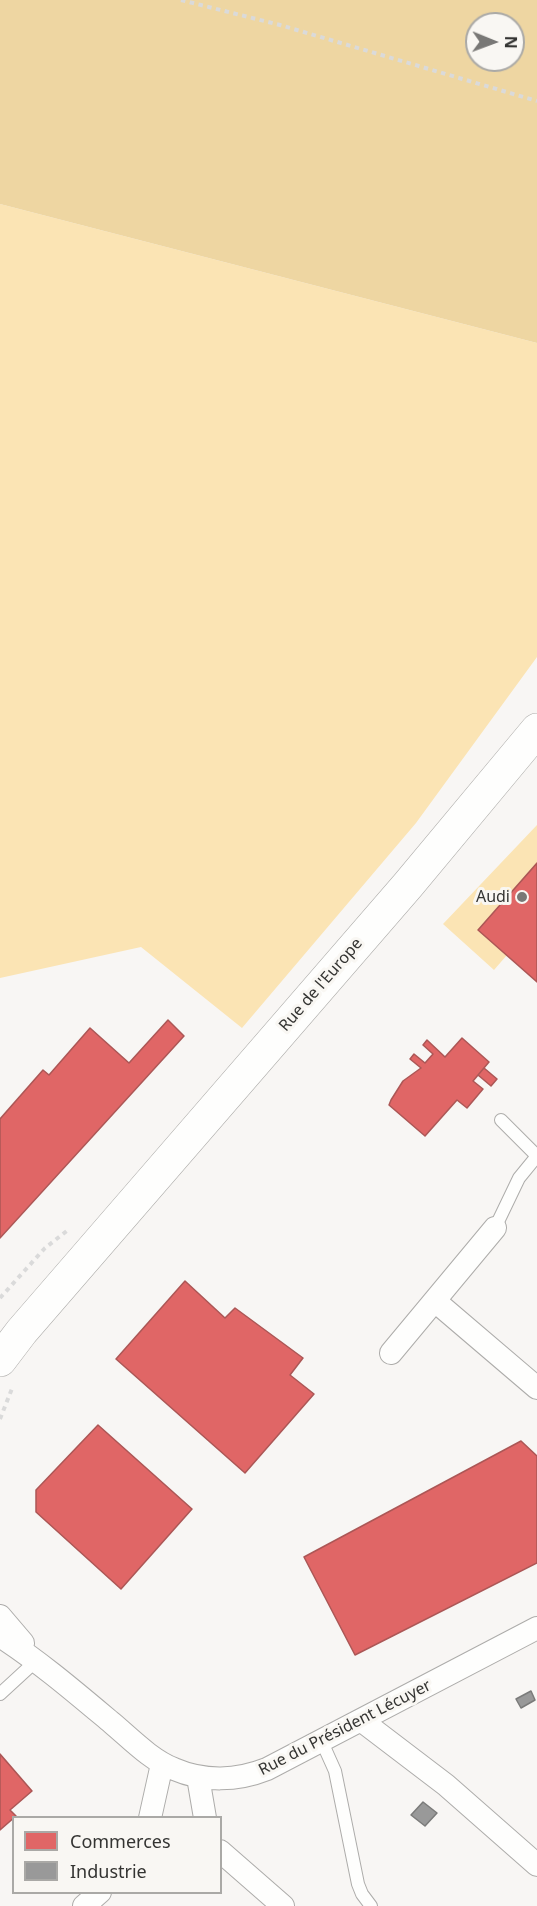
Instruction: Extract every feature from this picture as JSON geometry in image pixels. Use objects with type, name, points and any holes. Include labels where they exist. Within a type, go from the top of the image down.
[{"type":"street","name":"Rue de l'Europe","points":[[3,1354],[408,885],[537,730]]},
{"type":"street","points":[[391,1353],[495,1228]]},
{"type":"street","points":[[435,1301],[537,1388]]},
{"type":"street","name":"Rue du Président Lécuyer","points":[[0,1616],[37,1660]]},
{"type":"street","name":"Rue du Président Lécuyer","points":[[0,1636],[37,1660],[162,1764],[198,1777],[228,1779],[254,1774],[322,1742],[537,1629]]},
{"type":"street","points":[[362,1721],[446,1785],[537,1865]]},
{"type":"street","points":[[150,1816],[162,1764]]},
{"type":"street","points":[[198,1777],[205,1816]]},
{"type":"street","points":[[222,1853],[283,1906]]},
{"type":"street","points":[[84,1906],[99,1894]]},
{"type":"lane","points":[[495,1228],[519,1178],[537,1156],[501,1120]]},
{"type":"lane","points":[[0,1694],[37,1660]]},
{"type":"lane","points":[[322,1742],[335,1771],[358,1884],[371,1906]]},
{"type":"path","points":[[182,0],[280,25],[537,101]]},
{"type":"shaded area","points":[[0,0],[537,0],[537,343],[0,204]]},
{"type":"shaded area","points":[[0,204],[537,343],[537,657],[416,823],[242,1028],[141,947],[0,978]]},
{"type":"shaded area","points":[[537,825],[537,863],[507,955],[494,970],[443,924]]},
{"type":"building: Commerces","name":"Audi","points":[[537,863],[537,982],[478,930]]},
{"type":"building: Commerces","points":[[168,1020],[184,1036],[0,1238],[0,1119],[43,1070],[49,1075],[90,1028],[129,1063]]},
{"type":"building: Commerces","points":[[462,1038],[489,1062],[473,1081],[483,1089],[467,1108],[457,1100],[425,1136],[389,1105],[403,1081],[421,1068],[410,1059],[414,1054],[425,1063],[433,1054],[423,1045],[427,1040],[445,1057]]},
{"type":"building: Commerces","points":[[484,1068],[497,1079],[491,1086],[478,1075]]},
{"type":"building: Commerces","points":[[185,1281],[225,1318],[235,1308],[303,1358],[290,1375],[314,1394],[245,1473],[116,1359]]},
{"type":"building: Commerces","points":[[98,1425],[192,1509],[121,1589],[36,1512],[36,1490]]},
{"type":"building: Commerces","points":[[521,1441],[537,1456],[537,1563],[355,1655],[304,1557]]},
{"type":"building: Commerces","points":[[0,1754],[32,1791],[10,1810],[16,1816],[12,1816],[12,1820],[0,1830]]},
{"type":"building: Industrie","points":[[531,1691],[535,1700],[521,1708],[516,1699]]},
{"type":"building: Industrie","points":[[423,1802],[437,1813],[425,1826],[411,1815]]},
{"type":"place","name":"Audi","points":[[522,897]]}]
